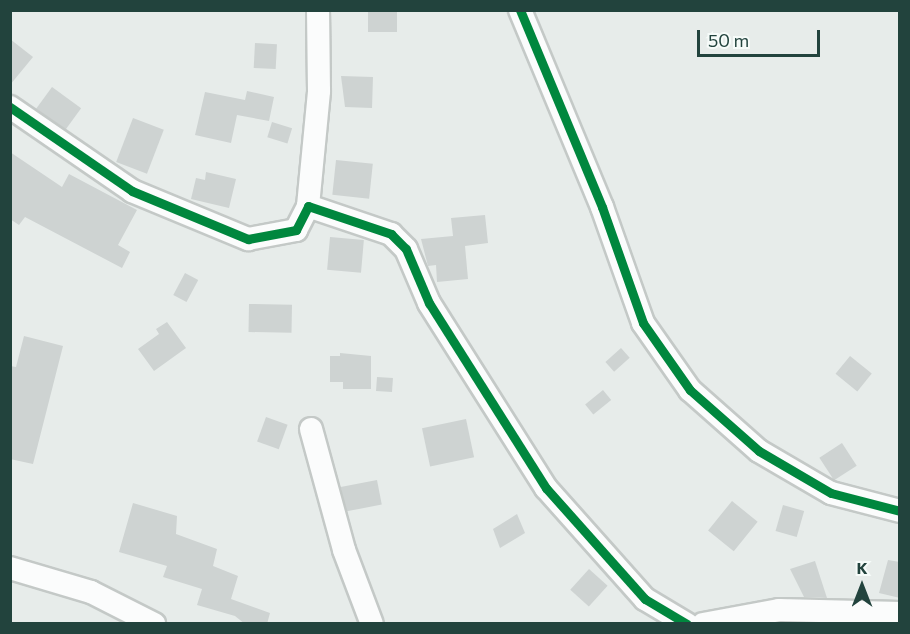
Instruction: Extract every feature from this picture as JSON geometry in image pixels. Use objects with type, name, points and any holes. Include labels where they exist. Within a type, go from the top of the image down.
[{"type":"street","points":[[10,107],[132,191],[248,239],[296,230],[308,206],[319,91],[318,10]]},
{"type":"street","points":[[520,10],[602,207],[643,323],[690,390],[759,451],[821,487],[900,511]]},
{"type":"street","points":[[308,206],[391,234],[406,249],[429,303],[546,488],[645,599],[687,624]]},
{"type":"street","points":[[311,429],[344,550],[372,624]]},
{"type":"street","points":[[10,568],[91,592],[154,624]]},
{"type":"street","points":[[710,623],[779,610],[900,613]]},
{"type":"building","points":[[368,10],[397,10],[397,32],[368,32]]},
{"type":"building","points":[[10,39],[33,57],[10,85]]},
{"type":"building","points":[[255,43],[277,44],[276,69],[254,68]]},
{"type":"building","points":[[341,76],[373,77],[372,108],[345,107]]},
{"type":"building","points":[[52,87],[81,108],[65,130],[36,109]]},
{"type":"building","points":[[247,91],[274,97],[269,121],[237,115],[231,143],[195,135],[205,92],[245,100]]},
{"type":"building","points":[[133,118],[164,130],[147,174],[116,162]]},
{"type":"building","points":[[272,122],[292,128],[287,143],[267,137]]},
{"type":"building","points":[[10,152],[62,187],[69,174],[137,210],[118,245],[130,252],[122,268],[25,217],[19,225],[10,219]]},
{"type":"building","points":[[336,160],[373,164],[369,199],[332,195]]},
{"type":"building","points":[[206,172],[236,179],[229,208],[191,199],[196,178],[205,180]]},
{"type":"building","points":[[485,215],[488,243],[465,246],[468,279],[437,282],[436,265],[428,266],[421,239],[453,236],[451,218]]},
{"type":"building","points":[[330,237],[364,240],[361,273],[327,270]]},
{"type":"building","points":[[185,273],[198,280],[187,302],[173,295]]},
{"type":"building","points":[[249,304],[292,305],[292,333],[249,332]]},
{"type":"building","points":[[167,322],[186,348],[154,371],[138,349],[159,334],[156,329]]},
{"type":"building","points":[[24,336],[63,346],[33,464],[10,459],[10,366],[16,367]]},
{"type":"building","points":[[621,348],[630,358],[614,372],[605,362]]},
{"type":"building","points":[[340,353],[371,356],[371,389],[343,389],[343,382],[330,382],[330,356],[340,356]]},
{"type":"building","points":[[850,356],[872,374],[857,391],[836,374]]},
{"type":"building","points":[[377,377],[393,378],[392,392],[376,391]]},
{"type":"building","points":[[603,390],[611,400],[593,415],[585,404]]},
{"type":"building","points":[[266,417],[288,425],[279,449],[257,441]]},
{"type":"building","points":[[466,419],[474,457],[430,467],[422,428]]},
{"type":"building","points":[[842,443],[857,466],[834,480],[819,458]]},
{"type":"building","points":[[377,480],[382,505],[345,512],[341,487]]},
{"type":"building","points":[[732,501],[758,522],[734,551],[708,531]]},
{"type":"building","points":[[133,503],[177,516],[176,534],[217,549],[213,566],[238,576],[231,599],[270,613],[267,624],[245,624],[235,616],[197,605],[202,589],[163,577],[167,566],[119,552]]},
{"type":"building","points":[[783,505],[804,511],[797,537],[776,531]]},
{"type":"building","points":[[517,514],[525,533],[500,548],[493,529]]},
{"type":"building","points":[[888,560],[900,562],[900,598],[879,593]]},
{"type":"building","points":[[815,561],[827,598],[804,597],[790,569]]},
{"type":"building","points":[[589,569],[608,586],[589,607],[570,590]]},
{"type":"cycle path","points":[[520,10],[602,207],[643,323],[690,390],[759,451],[831,493],[900,511]]},
{"type":"cycle path","points":[[10,107],[132,191],[248,239],[296,230],[308,206],[391,234],[406,249],[429,303],[546,488],[645,599],[687,624]]}]
